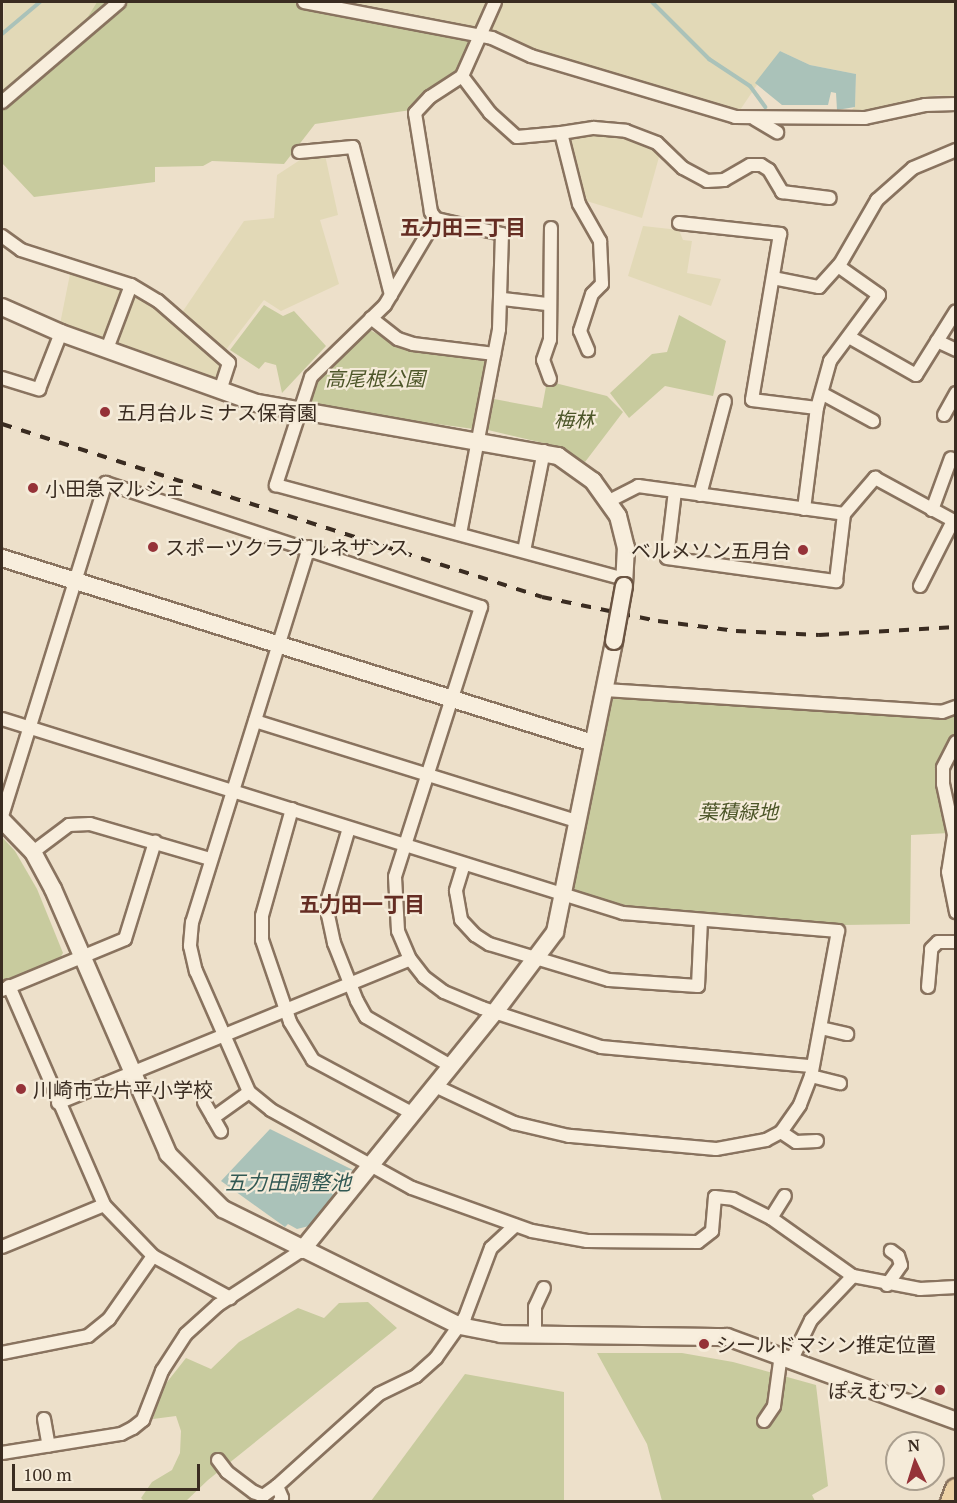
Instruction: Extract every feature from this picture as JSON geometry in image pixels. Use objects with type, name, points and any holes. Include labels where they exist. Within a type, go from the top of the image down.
[{"type":"main road","points":[[951,1502],[956,1489]]},
{"type":"street","points":[[2,102],[119,2]]},
{"type":"street","points":[[304,2],[482,36],[619,83],[735,117],[755,119],[865,118],[925,105],[956,104]]},
{"type":"street","points":[[460,534],[503,299],[502,234],[436,219],[431,212],[416,113],[430,97],[462,76],[482,36],[495,2]]},
{"type":"street","points":[[462,76],[490,113],[517,137],[594,128],[626,131],[657,143],[683,168],[707,181],[724,180],[750,165],[761,165],[769,170],[782,192],[830,198]]},
{"type":"street","points":[[755,119],[777,132]]},
{"type":"street","points":[[561,133],[579,204],[600,241],[602,284],[592,294],[579,331],[588,350]]},
{"type":"street","points":[[299,152],[353,147],[391,295]]},
{"type":"street","points":[[773,278],[819,287],[838,266],[877,200],[914,168],[956,150]]},
{"type":"street","points":[[436,219],[391,295],[311,377],[276,485],[524,551],[625,582]]},
{"type":"street","points":[[679,224],[780,234],[752,400],[817,408]]},
{"type":"street","points":[[550,378],[543,360],[550,340],[547,304],[551,228]]},
{"type":"street","points":[[2,236],[21,250],[131,285],[158,301],[229,363],[220,390]]},
{"type":"street","points":[[804,509],[817,408],[823,394],[830,361],[879,295],[838,266]]},
{"type":"street","points":[[107,349],[131,285]]},
{"type":"street","points":[[503,299],[547,304]]},
{"type":"street","points":[[2,307],[61,333],[220,390],[298,413],[544,451],[577,466],[609,501],[624,535],[625,582],[564,896],[555,932],[538,957],[302,1251],[230,1298],[186,1334],[162,1371],[143,1420],[121,1434],[2,1453]]},
{"type":"street","points":[[849,337],[916,375],[956,311]]},
{"type":"street","points":[[371,318],[398,339],[413,344],[494,354]]},
{"type":"street","points":[[2,378],[39,389],[61,333]]},
{"type":"street","points":[[938,340],[956,351]]},
{"type":"street","points":[[944,416],[956,393]]},
{"type":"street","points":[[823,394],[873,421]]},
{"type":"street","points":[[700,495],[725,401]]},
{"type":"street","points":[[524,551],[544,451]]},
{"type":"street","points":[[932,510],[951,458]]},
{"type":"street","points":[[675,491],[667,558],[836,581],[844,514],[875,478],[954,522],[921,586]]},
{"type":"street","points":[[840,1083],[811,1071],[600,1047],[495,1012],[444,992],[410,960],[394,905],[394,877],[481,607],[309,547],[106,483],[2,818],[33,852],[53,889],[131,1074],[168,1154],[189,1178],[223,1209],[302,1251],[460,1326],[501,1335],[727,1337],[956,1420]]},
{"type":"street","points":[[609,501],[638,486],[844,514]]},
{"type":"street","points":[[309,547],[234,790],[210,859],[189,946],[223,1036],[249,1092],[271,1110],[435,1198],[515,1226],[566,1240],[681,1244],[698,1242],[712,1231],[715,1197],[733,1199],[771,1218],[853,1276],[888,1285],[920,1289],[956,1287]]},
{"type":"street","points":[[2,558],[593,743]]},
{"type":"street","points":[[605,690],[942,712],[956,707]]},
{"type":"street","points":[[2,719],[623,913],[838,931],[821,1028],[800,1105],[781,1132],[747,1146],[726,1149],[569,1136],[514,1123],[435,1086]]},
{"type":"street","points":[[255,721],[579,822]]},
{"type":"street","points":[[956,742],[943,768],[954,835],[948,872],[956,912]]},
{"type":"street","points":[[292,809],[262,916],[262,940],[287,1011],[303,1048],[313,1060],[412,1113]]},
{"type":"street","points":[[33,852],[69,825],[90,824],[210,859]]},
{"type":"street","points":[[349,828],[328,899],[334,944],[350,985],[366,1017],[451,1066]]},
{"type":"street","points":[[155,842],[125,939],[5,988],[104,1205],[153,1256],[230,1298]]},
{"type":"street","points":[[464,864],[456,891],[461,920],[489,944],[609,980],[698,986],[701,921]]},
{"type":"street","points":[[928,987],[931,949],[938,942],[956,942]]},
{"type":"street","points":[[58,1102],[410,960]]},
{"type":"street","points":[[821,1028],[847,1034]]},
{"type":"street","points":[[213,1118],[249,1092]]},
{"type":"street","points":[[204,1102],[221,1131]]},
{"type":"street","points":[[781,1132],[796,1142],[817,1141]]},
{"type":"street","points":[[771,1218],[785,1196]]},
{"type":"street","points":[[2,1247],[104,1205]]},
{"type":"street","points":[[218,1460],[227,1472],[263,1496],[277,1486],[379,1394],[424,1370],[460,1326],[491,1248],[515,1226]]},
{"type":"street","points":[[888,1285],[901,1265],[898,1256],[891,1251]]},
{"type":"street","points":[[2,1353],[88,1336],[110,1319],[153,1256]]},
{"type":"street","points":[[764,1420],[774,1406],[786,1357],[811,1320],[853,1276]]},
{"type":"street","points":[[535,1336],[535,1307],[544,1288]]},
{"type":"street","points":[[44,1419],[49,1446]]},
{"type":"street","points":[[277,1486],[282,1498],[279,1502]]},
{"type":"shaded area","points":[[4,2],[97,2],[79,31],[37,68],[2,92]]},
{"type":"shaded area","points":[[319,2],[955,2],[955,98],[938,95],[862,113],[852,110],[855,106],[856,74],[810,65],[780,51],[738,113],[532,52]]},
{"type":"shaded area","points":[[626,133],[661,150],[642,218],[580,199],[568,138],[570,134]]},
{"type":"shaded area","points":[[325,155],[338,215],[320,220],[339,284],[281,311],[264,300],[225,351],[181,314],[244,221],[274,218],[277,175],[303,158]]},
{"type":"shaded area","points":[[643,226],[679,230],[683,240],[692,241],[687,273],[721,279],[711,306],[628,276]]},
{"type":"shaded area","points":[[71,269],[157,303],[222,363],[217,377],[210,378],[60,324]]},
{"type":"green space","points":[[97,2],[319,2],[480,31],[456,72],[421,95],[411,110],[315,124],[284,164],[212,161],[203,166],[155,167],[155,182],[34,197],[2,163],[2,92],[37,68],[57,46],[79,31]]},
{"type":"green space","points":[[264,305],[283,316],[294,311],[326,346],[282,393],[276,365],[265,362],[259,369],[230,350]]},
{"type":"green space","points":[[679,315],[726,341],[713,396],[665,386],[629,418],[610,393],[652,354],[667,352]]},
{"type":"green space","name":"高尾根公園","points":[[368,329],[405,349],[484,358],[487,363],[474,429],[311,407],[307,402],[316,380]]},
{"type":"green space","name":"梅林","points":[[547,381],[607,396],[623,412],[585,462],[556,446],[488,430],[494,399],[542,408]]},
{"type":"green space","name":"葉積緑地","points":[[614,696],[931,718],[955,713],[955,736],[943,756],[949,833],[911,835],[910,924],[844,925],[640,909],[578,892],[573,887],[609,700]]},
{"type":"green space","points":[[2,837],[15,851],[37,889],[63,953],[60,958],[2,982]]},
{"type":"green space","points":[[368,1302],[397,1328],[208,1480],[186,1501],[144,1501],[141,1498],[152,1482],[172,1470],[180,1453],[181,1431],[176,1416],[153,1419],[160,1391],[186,1358],[211,1369],[239,1342],[298,1308],[324,1318],[339,1303]]},
{"type":"green space","points":[[597,1353],[682,1353],[733,1362],[816,1385],[828,1486],[812,1495],[815,1501],[662,1501],[647,1444]]},
{"type":"green space","points":[[465,1374],[564,1392],[564,1501],[371,1501]]},
{"type":"water","points":[[780,51],[810,65],[856,74],[855,107],[837,110],[836,93],[831,92],[828,105],[782,105],[755,83]]},
{"type":"water","name":"五力田調整池","points":[[270,1129],[353,1170],[309,1226],[297,1229],[288,1224],[285,1227],[221,1181]]},
{"type":"waterway","points":[[2,34],[40,2]]},
{"type":"waterway","points":[[652,2],[709,59],[750,86],[765,107]]},
{"type":"railway","points":[[2,424],[542,597],[658,621],[736,631],[819,635],[956,627]]},
{"type":"place","name":"五月台ルミナス保育園","points":[[105,412]]},
{"type":"place","name":"小田急マルシェ","points":[[33,488]]},
{"type":"place","name":"スポーツクラブ ルネサンス","points":[[153,547]]},
{"type":"place","name":"ベルメソン五月台","points":[[803,550]]},
{"type":"place","name":"川崎市立片平小学校","points":[[21,1089]]},
{"type":"place","name":"シールドマシン推定位置","points":[[704,1344]]},
{"type":"place","name":"ぽえむワン","points":[[940,1390]]},
{"type":"district","name":"五力田三丁目","points":[[463,227]]},
{"type":"district","name":"五力田一丁目","points":[[362,904]]}]
